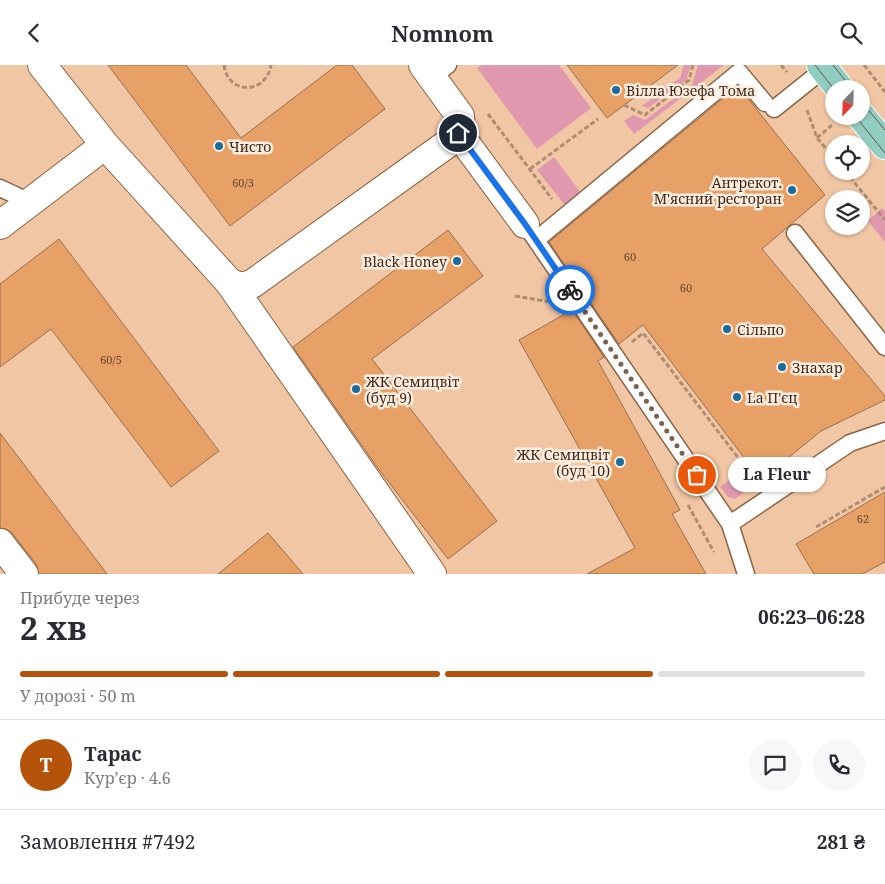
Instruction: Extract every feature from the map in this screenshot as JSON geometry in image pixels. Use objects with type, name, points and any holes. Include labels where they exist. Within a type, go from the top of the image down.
[{"type":"main road","points":[[868,125],[885,145]]},
{"type":"street","points":[[42,65],[105,145],[229,282],[432,574]]},
{"type":"street","points":[[229,282],[240,287],[252,284],[454,139],[461,129],[460,115],[434,69]]},
{"type":"street","points":[[458,133],[531,232]]},
{"type":"street","points":[[0,225],[105,145]]},
{"type":"street","points":[[0,543],[24,574]]},
{"type":"lane","points":[[746,574],[730,524],[531,232],[566,217],[739,72],[770,106],[828,74]]},
{"type":"lane","points":[[0,188],[30,202]]},
{"type":"lane","points":[[795,233],[885,347]]},
{"type":"lane","points":[[730,524],[850,443],[885,431]]},
{"type":"path","points":[[224,65],[224,72],[234,84],[250,88],[264,81],[269,75],[271,65]]},
{"type":"path","points":[[624,105],[645,115],[689,80],[693,65]]},
{"type":"path","points":[[864,65],[885,92]]},
{"type":"path","points":[[485,110],[566,217]]},
{"type":"path","points":[[530,169],[598,119]]},
{"type":"path","points":[[817,138],[832,125]]},
{"type":"path","points":[[852,180],[885,219]]},
{"type":"path","points":[[515,296],[559,303]]},
{"type":"path","points":[[629,345],[643,333],[757,483]]},
{"type":"path","points":[[816,527],[885,487]]},
{"type":"shaded area","points":[[482,65],[559,65],[591,108],[537,149],[477,68]]},
{"type":"shaded area","points":[[684,65],[691,65],[686,80],[648,108],[642,106],[680,78]]},
{"type":"shaded area","points":[[698,65],[724,65],[634,134],[624,121],[633,115],[645,120],[692,85]]},
{"type":"shaded area","points":[[554,157],[581,193],[565,205],[537,170]]},
{"type":"shaded area","points":[[882,208],[885,211],[885,242],[870,223],[870,219]]},
{"type":"shaded area","points":[[743,469],[755,484],[735,499],[728,497],[720,487]]},
{"type":"building","points":[[108,65],[186,65],[241,138],[337,65],[352,65],[385,109],[230,226]]},
{"type":"building","name":"Вілла Юзефа Тома","points":[[567,65],[678,65],[607,118]]},
{"type":"building","points":[[738,86],[825,195],[762,249],[885,396],[885,400],[821,431],[761,480],[643,325],[619,344],[549,242]]},
{"type":"building","name":"ЖК Семицвіт (буд 9)","points":[[448,230],[483,276],[372,359],[497,521],[448,559],[377,467],[293,347]]},
{"type":"building","points":[[59,239],[219,451],[171,487],[51,329],[0,367],[0,284]]},
{"type":"building","name":"ЖК Семицвіт (буд 10)","points":[[572,310],[604,357],[598,361],[680,510],[672,514],[706,574],[587,574],[635,548],[519,340]]},
{"type":"building","points":[[0,433],[107,574],[39,574],[36,564],[12,533],[0,528]]},
{"type":"building","points":[[885,492],[885,562],[862,574],[814,574],[796,544]]},
{"type":"building","points":[[268,533],[303,574],[218,574]]},
{"type":"tram line","points":[[815,65],[827,80]]},
{"type":"tram line","points":[[833,65],[845,80]]},
{"type":"tram line","points":[[870,112],[885,130]]},
{"type":"tram line","points":[[862,125],[885,153]]},
{"type":"way so far","points":[[570,290],[697,475]]},
{"type":"place","name":"Вілла Юзефа Тома","points":[[616,90]]},
{"type":"place","name":"Чисто","points":[[219,146]]},
{"type":"place","name":"Антрекот. М'ясний ресторан","points":[[792,190]]},
{"type":"place","name":"Black Honey","points":[[457,261]]},
{"type":"place","name":"Сільпо","points":[[727,329]]},
{"type":"place","name":"Знахар","points":[[782,367]]},
{"type":"place","name":"ЖК Семицвіт (буд 9)","points":[[356,389]]},
{"type":"place","name":"La П'єц","points":[[737,397]]},
{"type":"place","name":"ЖК Семицвіт (буд 10)","points":[[620,462]]},
{"type":"place","name":"La Fleur","points":[[697,475]]},
{"type":"route","points":[[458,133],[525,224],[570,290]]}]
